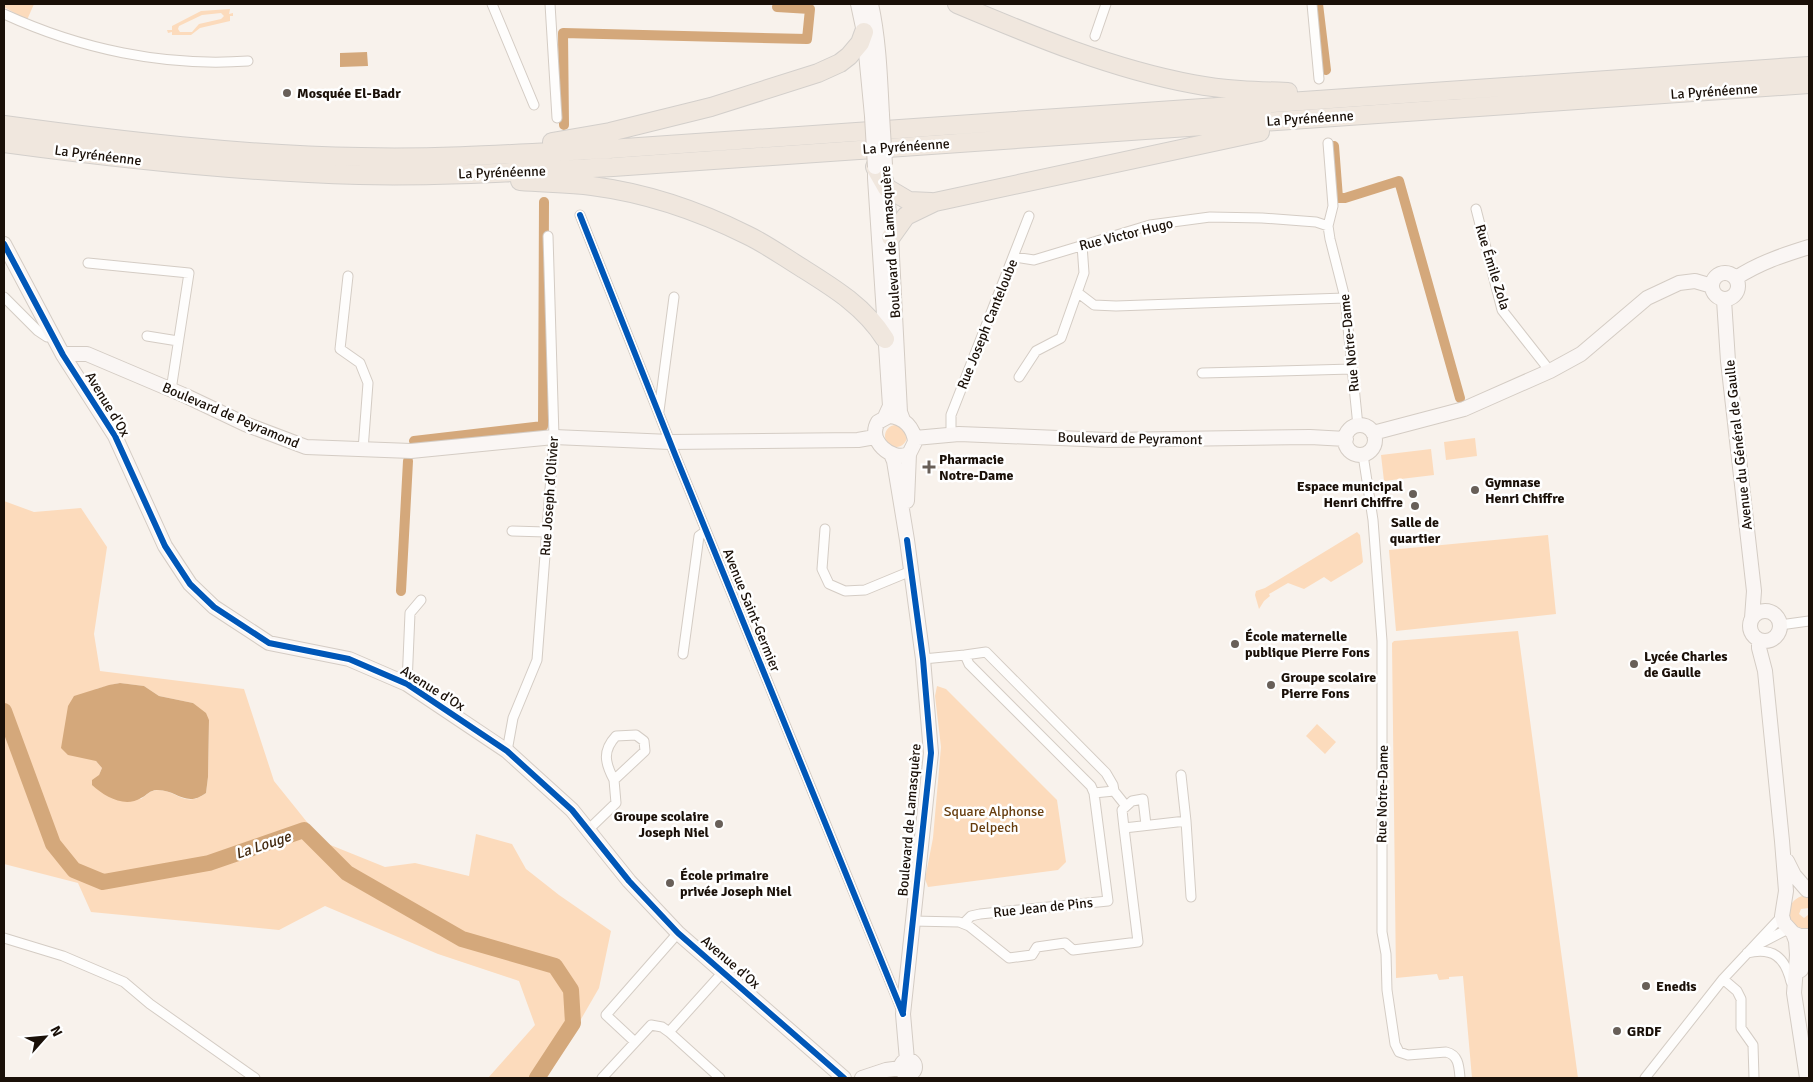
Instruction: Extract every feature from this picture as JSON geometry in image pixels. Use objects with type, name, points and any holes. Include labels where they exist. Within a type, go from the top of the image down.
[{"type":"highway","points":[[958,4],[1086,54],[1153,75],[1226,89],[1296,92],[1359,90],[1365,96]]},
{"type":"highway","points":[[438,157],[445,149],[559,141],[610,132],[711,107],[818,74],[831,68],[855,50],[864,32]]},
{"type":"highway","name":"La Pyrénéenne","points":[[4,126],[193,148],[272,154],[438,157],[610,149],[1809,66]]},
{"type":"highway","name":"La Pyrénéenne","points":[[4,143],[104,156],[271,172],[360,175],[486,174],[613,167],[1809,84]]},
{"type":"highway","points":[[892,237],[906,216],[936,202],[1237,136],[1321,125],[1332,117]]},
{"type":"highway","points":[[880,166],[887,188],[909,201],[936,202]]},
{"type":"highway","points":[[486,174],[511,181],[592,186],[623,192],[686,209],[719,222],[748,235],[854,302],[885,338]]},
{"type":"street","points":[[492,4],[534,105]]},
{"type":"street","points":[[550,4],[557,118]]},
{"type":"street","name":"Boulevard de Lamasquère","points":[[858,4],[877,116],[880,166],[875,178],[890,406],[885,417]]},
{"type":"street","name":"Boulevard de Lamasquère","points":[[871,4],[875,21],[879,65],[877,116]]},
{"type":"street","points":[[1095,36],[1106,4]]},
{"type":"street","points":[[1312,4],[1319,79]]},
{"type":"street","points":[[4,14],[44,31],[122,54],[186,62],[248,61]]},
{"type":"street","name":"Rue Notre-Dame","points":[[1328,143],[1333,206],[1328,226],[1345,298],[1358,426]]},
{"type":"street","name":"Boulevard de Lamasquère","points":[[887,188],[892,237],[900,412],[903,420]]},
{"type":"street","name":"Rue Émile Zola","points":[[1476,209],[1502,310],[1550,371]]},
{"type":"street","name":"Avenue Saint-Germier","points":[[580,215],[670,442],[903,1014],[906,1070]]},
{"type":"street","name":"Rue Joseph Canteloube","points":[[951,434],[951,414],[1029,216]]},
{"type":"street","name":"Rue Victor Hugo","points":[[1014,257],[1034,260],[1150,225],[1210,217],[1316,222],[1328,226]]},
{"type":"street","name":"Rue Joseph d'Olivier","points":[[507,751],[513,718],[537,660],[554,437],[548,236]]},
{"type":"street","name":"Avenue d'Ox","points":[[4,244],[63,355],[115,436],[164,546],[190,584],[208,602],[269,643],[348,658],[407,684],[507,751],[572,810],[629,880],[678,933],[844,1078]]},
{"type":"street","points":[[1019,377],[1036,351],[1061,338],[1084,273],[1082,244]]},
{"type":"street","points":[[1736,278],[1778,256],[1809,247]]},
{"type":"street","points":[[88,263],[189,273],[171,390]]},
{"type":"street","points":[[1374,433],[1464,409],[1550,371],[1581,354],[1647,298],[1679,283],[1696,281],[1712,286],[1717,296],[1724,300],[1736,295],[1739,287],[1736,278],[1730,274],[1722,274],[1715,278],[1712,286]]},
{"type":"street","points":[[348,276],[340,349],[360,363],[368,383],[362,450]]},
{"type":"street","points":[[1078,292],[1094,305],[1116,306],[1345,298]]},
{"type":"street","points":[[4,297],[38,331],[47,337],[53,336]]},
{"type":"street","points":[[659,412],[674,297]]},
{"type":"street","name":"Avenue du Général de Gaulle","points":[[1724,300],[1728,361],[1754,590],[1752,618]]},
{"type":"street","points":[[147,336],[178,341]]},
{"type":"street","name":"Boulevard de Peyramond","points":[[63,355],[87,354],[245,424],[306,447],[411,451],[554,437]]},
{"type":"street","points":[[1202,373],[1352,369]]},
{"type":"street","points":[[885,417],[895,417],[903,420],[913,432],[915,438],[914,447],[909,454],[901,456],[891,454],[875,437],[876,426],[885,417]]},
{"type":"street","points":[[1358,426],[1367,427],[1374,433],[1374,447],[1368,453],[1363,455],[1354,454],[1347,447],[1346,439],[1350,430],[1358,426]]},
{"type":"street","name":"Boulevard de Peyramont","points":[[915,438],[951,434],[1108,440],[1310,437],[1346,439]]},
{"type":"street","points":[[554,437],[670,442],[858,440],[875,437]]},
{"type":"street","name":"Boulevard de Lamasquère","points":[[891,454],[894,461],[907,540],[923,659],[931,753],[903,1014]]},
{"type":"street","name":"Boulevard de Lamasquère","points":[[907,540],[907,472],[909,454]]},
{"type":"street","name":"Rue Notre-Dame","points":[[1363,455],[1373,520],[1382,641],[1382,923],[1386,954],[1387,990],[1395,1044],[1400,1052],[1408,1055],[1446,1052],[1452,1054],[1458,1062],[1460,1078]]},
{"type":"street","points":[[825,529],[822,569],[829,584],[846,591],[865,590],[911,571]]},
{"type":"street","points":[[512,531],[546,532]]},
{"type":"street","points":[[682,654],[699,536],[706,531]]},
{"type":"street","name":"Avenue du Général de Gaulle","points":[[1754,590],[1761,604],[1768,611]]},
{"type":"street","points":[[407,684],[410,613],[421,600]]},
{"type":"street","points":[[1765,671],[1774,639],[1780,630],[1780,625],[1775,615],[1768,611],[1758,613],[1752,618],[1751,633],[1759,640],[1768,641],[1774,639]]},
{"type":"street","points":[[1780,625],[1809,621]]},
{"type":"street","points":[[1645,1078],[1723,979],[1782,916],[1786,900],[1782,841],[1765,671],[1759,648],[1759,640]]},
{"type":"street","points":[[923,659],[986,652],[1106,774],[1113,785],[1114,792],[1126,806]]},
{"type":"street","points":[[965,654],[969,664],[1091,786],[1094,793],[1114,792]]},
{"type":"street","points":[[588,830],[616,803],[614,780],[606,764],[609,744],[616,736],[636,735],[644,741],[645,751],[614,780]]},
{"type":"street","points":[[1181,775],[1191,897]]},
{"type":"street","name":"Rue Jean de Pins","points":[[964,923],[971,916],[980,914],[1108,900],[1094,793]]},
{"type":"street","points":[[912,921],[964,923],[1009,958],[1032,955],[1037,947],[1065,943],[1073,950],[1138,942],[1122,810],[1132,801],[1143,800],[1146,825]]},
{"type":"street","points":[[1124,828],[1186,821]]},
{"type":"street","points":[[1782,841],[1790,867],[1798,881],[1808,891]]},
{"type":"street","points":[[1786,900],[1796,892],[1808,891]]},
{"type":"street","points":[[1782,916],[1796,941],[1797,955],[1794,993]]},
{"type":"street","points":[[1747,953],[1770,937],[1791,931],[1800,936],[1809,936]]},
{"type":"street","points":[[635,1042],[606,1015],[678,933]]},
{"type":"street","points":[[4,938],[63,956],[124,982],[150,1004],[255,1078]]},
{"type":"street","points":[[1797,1013],[1801,970],[1809,944]]},
{"type":"street","points":[[1747,953],[1758,950],[1778,956],[1789,972],[1807,1078]]},
{"type":"street","points":[[669,1032],[723,972]]},
{"type":"street","points":[[891,984],[899,983],[906,977]]},
{"type":"street","points":[[1723,979],[1737,991],[1741,999],[1741,1028],[1753,1045],[1754,1078]]},
{"type":"street","points":[[602,1078],[651,1026],[662,1027],[669,1032],[720,1078]]},
{"type":"street","points":[[862,1078],[886,1070],[906,1070]]},
{"type":"green space","points":[[4,4],[34,4],[27,20],[4,7]]},
{"type":"green space","points":[[230,9],[229,14],[233,13],[233,16],[230,16],[230,21],[200,28],[191,35],[172,35],[172,32],[168,33],[167,30],[172,30],[172,26],[201,11]],"holes":[[[221,13],[224,16],[221,19],[199,24],[192,32],[180,32],[178,29],[179,26],[202,15]]]},
{"type":"green space","points":[[896,425],[904,428],[907,436],[904,444],[896,447],[888,444],[885,436],[888,428]]},
{"type":"green space","points":[[1475,438],[1477,456],[1446,460],[1444,442]]},
{"type":"green space","points":[[1431,449],[1434,475],[1384,481],[1381,455]]},
{"type":"green space","points":[[4,501],[34,512],[81,508],[107,547],[94,634],[100,671],[244,689],[274,781],[323,842],[385,867],[415,863],[469,876],[476,834],[512,844],[526,869],[559,895],[611,931],[599,988],[547,1078],[488,1078],[535,1025],[519,981],[438,954],[325,906],[279,930],[91,912],[78,883],[4,864]],"holes":[[[119,683],[144,686],[159,696],[193,703],[209,720],[206,793],[199,797],[187,799],[165,791],[155,790],[141,799],[99,775],[102,768],[96,761],[96,689]]]},
{"type":"green space","points":[[1357,532],[1360,535],[1363,562],[1361,564],[1331,582],[1324,577],[1304,589],[1288,583],[1269,594],[1270,596],[1259,609],[1255,595],[1256,591],[1265,588]]},
{"type":"green space","points":[[1548,535],[1556,614],[1396,631],[1389,550]]},
{"type":"green space","points":[[1518,631],[1578,1078],[1472,1078],[1463,976],[1439,980],[1437,974],[1396,978],[1392,643],[1394,641]]},
{"type":"green space","name":"Square Alphonse Delpech","points":[[937,686],[946,689],[1057,800],[1066,862],[1058,870],[928,887],[925,879],[933,838],[941,747],[935,696]]},
{"type":"green space","points":[[1317,724],[1336,742],[1325,754],[1306,736]]},
{"type":"green space","points":[[1802,896],[1809,897],[1809,908],[1801,909],[1799,914],[1804,918],[1808,915],[1809,910],[1809,928],[1796,926],[1789,916],[1791,905]]},
{"type":"shaded area","points":[[367,52],[368,66],[340,67],[340,53]]},
{"type":"shaded area","points":[[120,683],[144,686],[159,696],[193,703],[206,713],[209,720],[206,793],[193,799],[187,799],[165,791],[156,790],[135,801],[115,800],[103,794],[92,785],[92,780],[99,775],[102,768],[96,761],[68,755],[61,748],[68,706],[74,696]]},
{"type":"waterway","points":[[564,125],[563,33],[807,39],[810,9],[777,7],[778,4]]},
{"type":"waterway","points":[[1318,4],[1326,70]]},
{"type":"waterway","points":[[1334,146],[1338,198],[1345,198],[1399,181],[1460,398]]},
{"type":"waterway","points":[[414,441],[543,426],[544,202]]},
{"type":"waterway","points":[[401,591],[408,461]]},
{"type":"waterway","name":"La Louge","points":[[4,711],[53,844],[74,870],[103,882],[209,863],[304,830],[347,873],[462,939],[555,966],[571,990],[573,1023],[537,1078]]},
{"type":"cycle path","points":[[580,215],[676,457],[903,1014]]},
{"type":"cycle path","points":[[4,244],[63,355],[115,436],[165,546],[190,584],[214,607],[269,643],[349,659],[407,684],[507,751],[572,810],[629,881],[678,933],[844,1078]]},
{"type":"cycle path","points":[[903,1012],[931,753],[923,659],[907,540]]},
{"type":"place","name":"Mosquée El-Badr","points":[[287,93]]},
{"type":"place","name":"Pharmacie Notre-Dame","points":[[929,467]]},
{"type":"place","name":"Gymnase Henri Chiffre","points":[[1475,490]]},
{"type":"place","name":"Espace municipal Henri Chiffre","points":[[1413,494]]},
{"type":"place","name":"Salle de quartier","points":[[1415,506]]},
{"type":"place","name":"École maternelle publique Pierre Fons","points":[[1235,644]]},
{"type":"place","name":"Lycée Charles de Gaulle","points":[[1634,664]]},
{"type":"place","name":"Groupe scolaire Pierre Fons","points":[[1271,685]]},
{"type":"place","name":"Groupe scolaire Joseph Niel","points":[[719,824]]},
{"type":"place","name":"École primaire privée Joseph Niel","points":[[670,883]]},
{"type":"place","name":"Enedis","points":[[1646,986]]},
{"type":"place","name":"GRDF","points":[[1617,1031]]}]
